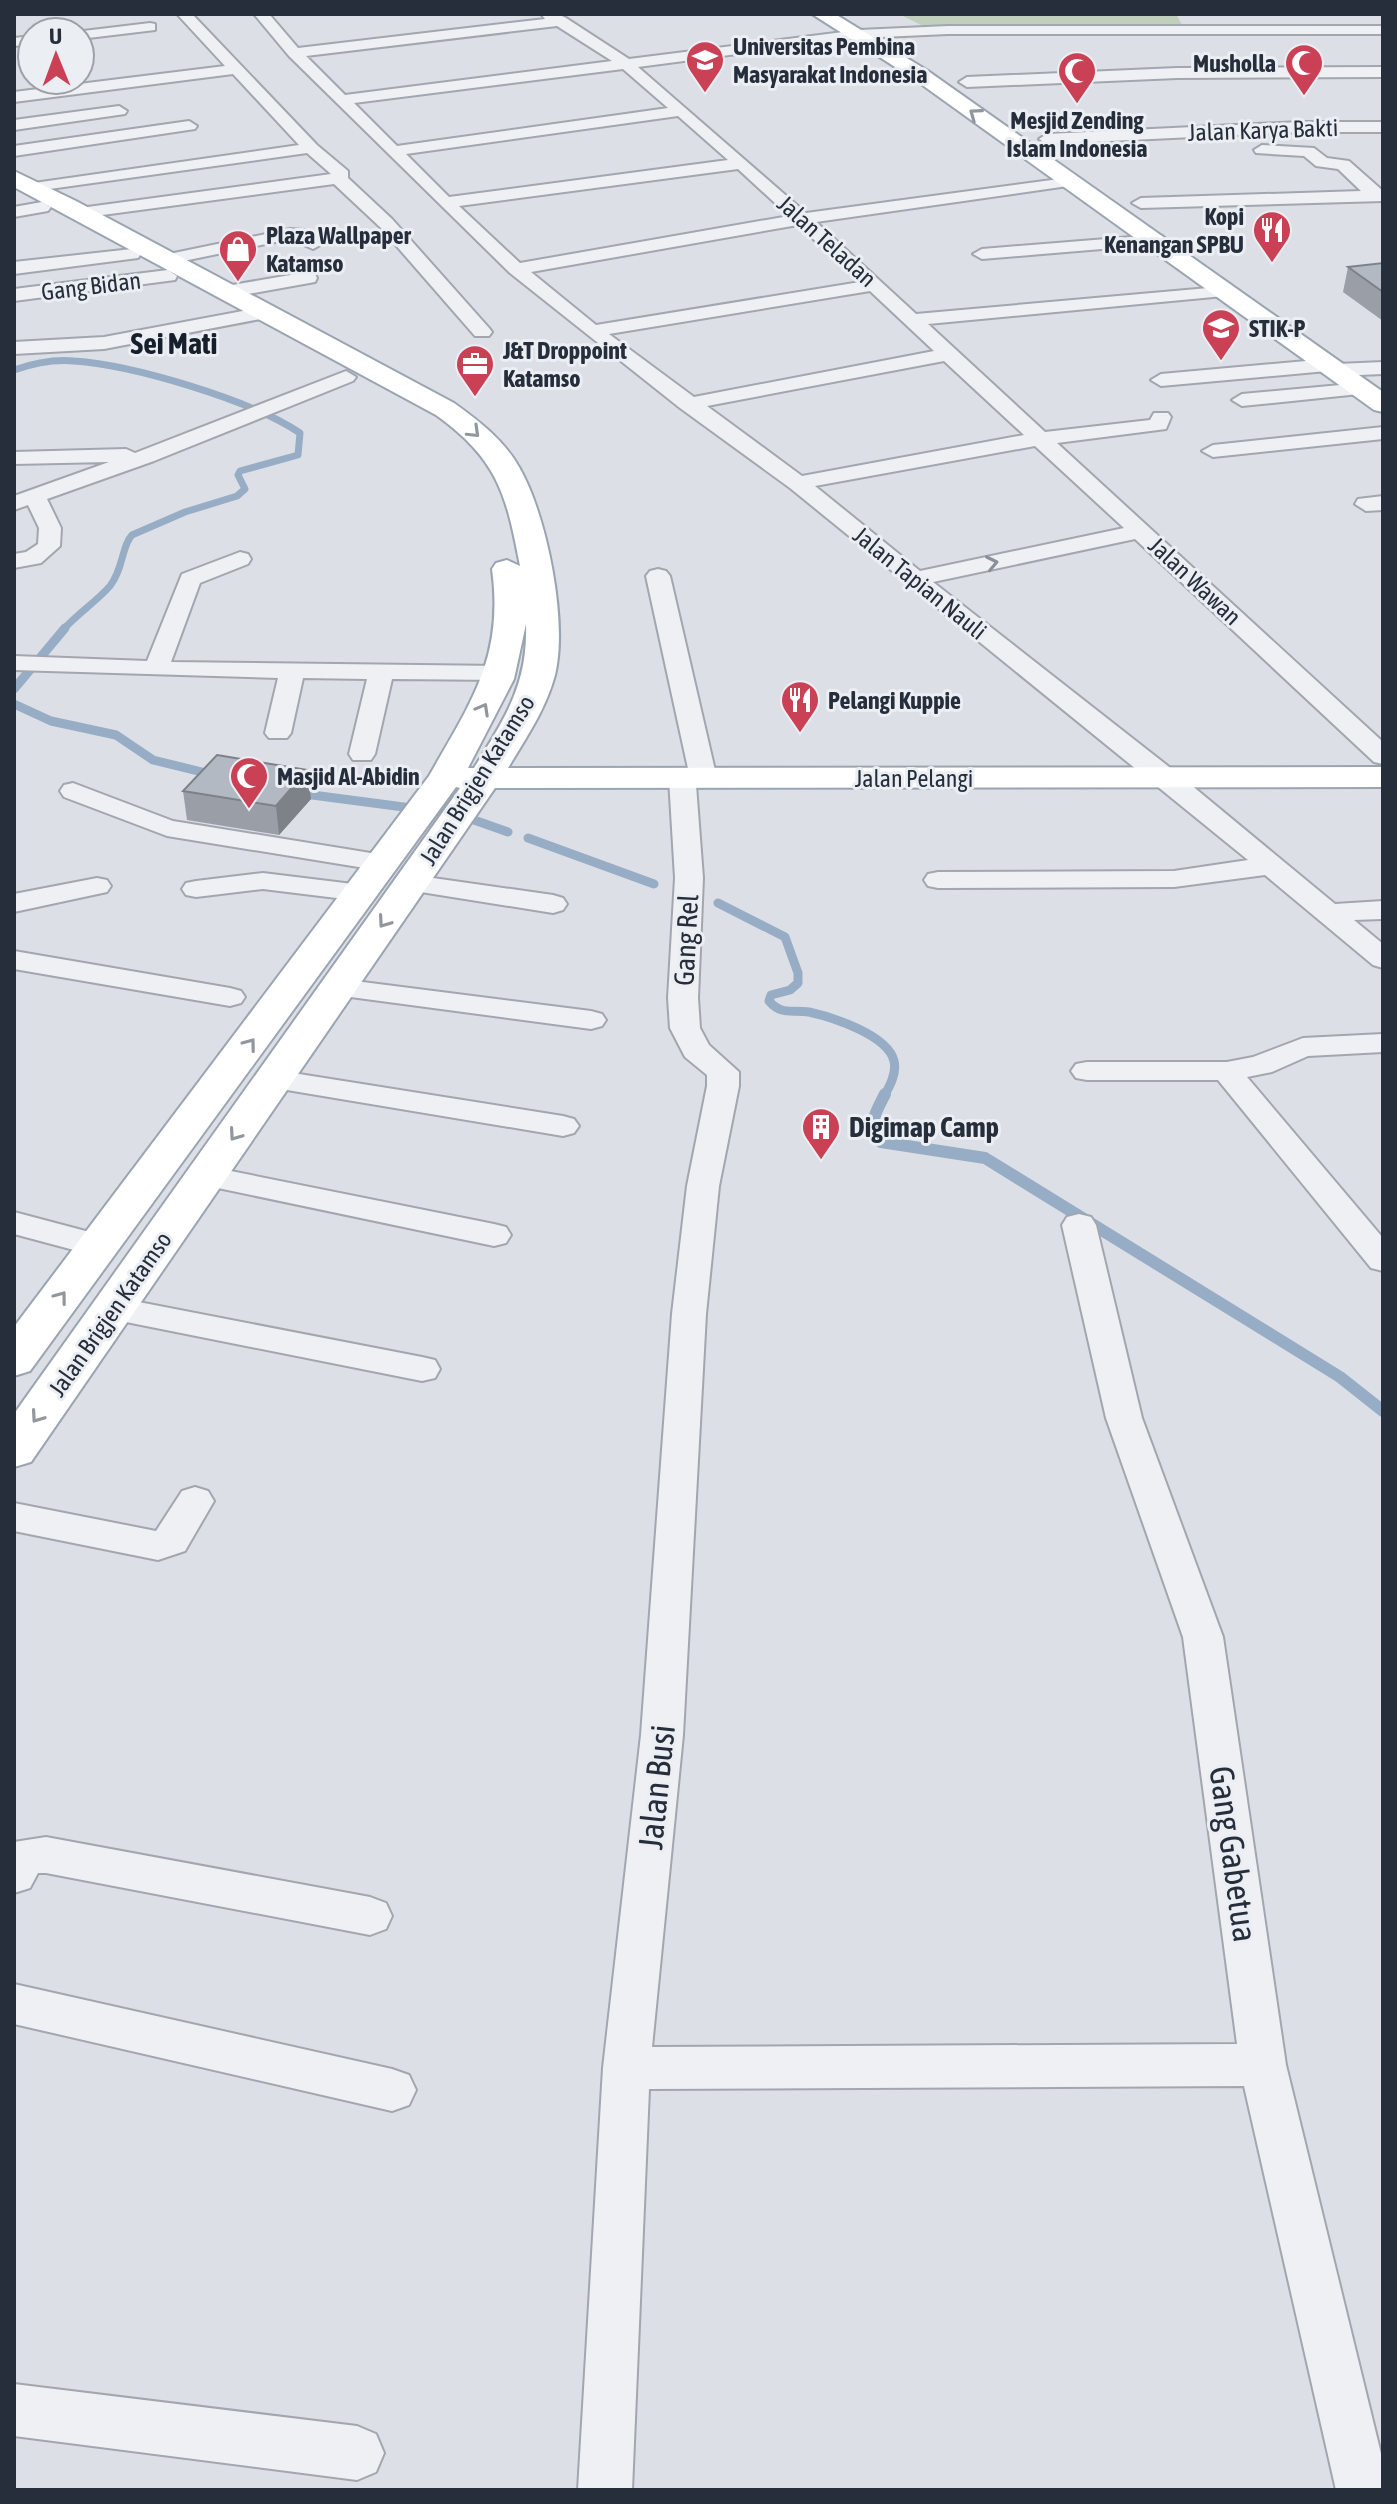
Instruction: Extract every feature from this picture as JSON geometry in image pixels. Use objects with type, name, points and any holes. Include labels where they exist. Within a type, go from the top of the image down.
[{"type":"main road","points":[[821,14],[887,32],[967,82],[1078,159]]},
{"type":"main road","points":[[856,24],[1068,181],[1224,290],[1337,362],[1377,381]]},
{"type":"main road","name":"Jalan Brigjen Katamso","points":[[22,195],[80,213],[346,377],[426,419],[448,436],[478,472]]},
{"type":"main road","name":"Jalan Brigjen Katamso","points":[[14,1360],[530,697],[540,672],[543,647],[533,549],[508,471],[495,452],[466,424],[445,409],[251,316],[226,292],[132,254],[22,195]]},
{"type":"main road","points":[[1135,199],[1177,229]]},
{"type":"main road","name":"Jalan Brigjen Katamso","points":[[447,804],[502,673],[512,628],[511,587],[503,549]]},
{"type":"main road","name":"Jalan Pelangi","points":[[447,804],[693,779],[1383,777]]},
{"type":"main road","name":"Jalan Brigjen Katamso","points":[[14,1450],[339,988],[385,880]]},
{"type":"street","points":[[80,213],[342,175],[311,148],[184,14]]},
{"type":"street","name":"Jalan Tapian Nauli","points":[[261,14],[294,53],[516,269],[687,404],[798,483],[1164,776],[1383,959]]},
{"type":"street","points":[[1185,14],[1193,30]]},
{"type":"street","points":[[294,53],[555,18]]},
{"type":"street","name":"Jalan Teladan","points":[[555,18],[625,63],[742,163],[1038,439],[1142,531]]},
{"type":"street","points":[[343,100],[625,63],[856,24]]},
{"type":"street","points":[[96,33],[150,27]]},
{"type":"street","points":[[887,32],[1383,30]]},
{"type":"street","points":[[1361,56],[1378,72]]},
{"type":"street","points":[[14,97],[238,69]]},
{"type":"street","points":[[967,82],[1177,73],[1378,72]]},
{"type":"street","points":[[14,125],[119,111]]},
{"type":"street","points":[[395,151],[682,111]]},
{"type":"street","points":[[14,151],[189,126]]},
{"type":"street","name":"Jalan Karya Bakti","points":[[1047,139],[1300,127],[1383,127]]},
{"type":"street","points":[[22,195],[184,166],[311,148]]},
{"type":"street","points":[[165,149],[184,166]]},
{"type":"street","points":[[1241,151],[1308,151],[1322,162],[1343,165],[1379,196]]},
{"type":"street","points":[[450,208],[742,163]]},
{"type":"street","points":[[338,178],[386,223],[482,332]]},
{"type":"street","points":[[516,269],[801,219],[1068,181]]},
{"type":"street","points":[[1135,199],[1379,196]]},
{"type":"street","name":"Gang Bidan","points":[[14,295],[169,267],[290,234],[298,234],[313,244]]},
{"type":"street","points":[[982,254],[1156,240]]},
{"type":"street","points":[[14,268],[132,254]]},
{"type":"street","points":[[226,292],[308,278]]},
{"type":"street","points":[[592,331],[874,285]]},
{"type":"street","points":[[912,320],[1224,290]]},
{"type":"street","points":[[14,348],[104,343],[251,316]]},
{"type":"street","points":[[687,404],[949,354]]},
{"type":"street","points":[[1161,380],[1337,362]]},
{"type":"street","points":[[14,561],[33,558],[49,546],[50,528],[24,500],[146,456],[346,377]]},
{"type":"street","points":[[1242,400],[1377,381]]},
{"type":"street","points":[[798,483],[1038,439],[1159,425],[1161,417]]},
{"type":"street","points":[[1213,451],[1383,433]]},
{"type":"street","points":[[14,458],[75,454],[146,456]]},
{"type":"street","name":"Jalan Wawan","points":[[915,579],[1142,531],[1383,756]]},
{"type":"street","points":[[156,669],[190,579],[240,559]]},
{"type":"street","points":[[658,576],[693,779]]},
{"type":"street","points":[[26,664],[292,672],[502,673]]},
{"type":"street","points":[[278,733],[292,672]]},
{"type":"street","points":[[362,754],[381,672]]},
{"type":"street","name":"Gang Rel","points":[[693,779],[683,998],[685,1028],[696,1050],[723,1072],[723,1086]]},
{"type":"street","points":[[73,791],[167,828],[385,880],[553,904]]},
{"type":"street","points":[[938,880],[1174,879],[1269,866]]},
{"type":"street","points":[[196,889],[263,881],[385,880]]},
{"type":"street","points":[[14,903],[43,893],[79,891],[97,886]]},
{"type":"street","points":[[1331,913],[1383,910]]},
{"type":"street","points":[[14,960],[230,997]]},
{"type":"street","points":[[339,988],[591,1020]]},
{"type":"street","points":[[1087,1071],[1227,1071],[1269,1061],[1303,1047],[1383,1043]]},
{"type":"street","points":[[1227,1071],[1383,1260]]},
{"type":"street","points":[[274,1079],[563,1126]]},
{"type":"street","name":"Jalan Busi","points":[[605,2490],[626,2068],[662,1735],[689,1314],[703,1186],[723,1086]]},
{"type":"street","points":[[206,1176],[494,1235]]},
{"type":"street","points":[[14,1223],[100,1246]]},
{"type":"street","name":"Gang Gabetua","points":[[1079,1225],[1124,1418],[1203,1637],[1263,2065],[1363,2490]]},
{"type":"street","points":[[113,1309],[422,1369]]},
{"type":"street","points":[[14,1517],[158,1546],[171,1541],[195,1501]]},
{"type":"street","points":[[14,1875],[25,1856],[46,1855],[370,1916]]},
{"type":"street","points":[[14,2004],[392,2090]]},
{"type":"street","points":[[626,2068],[1263,2065]]},
{"type":"street","points":[[14,2410],[357,2453]]},
{"type":"green space","points":[[899,14],[1176,14],[1182,25],[923,26]]},
{"type":"building","points":[[1383,263],[1383,292],[1348,267]]},
{"type":"building","points":[[217,755],[307,770],[276,806],[183,791]]},
{"type":"waterway","points":[[14,370],[44,362],[66,361],[127,369],[223,397],[300,433],[298,455],[240,471],[238,475],[245,489],[237,496],[185,512],[132,535],[110,586],[65,629]]},
{"type":"waterway","points":[[14,689],[65,629]]},
{"type":"waterway","points":[[14,704],[51,721],[116,735],[153,760],[214,775]]},
{"type":"waterway","points":[[297,793],[457,814],[508,832]]},
{"type":"waterway","points":[[528,838],[654,884]]},
{"type":"waterway","points":[[718,903],[785,937],[798,973],[798,983],[790,990],[771,995],[769,1001],[774,1006],[783,1010],[809,1012],[844,1023],[871,1035],[890,1052],[895,1070],[884,1096]]},
{"type":"waterway","points":[[884,1096],[873,1124],[881,1142],[985,1158],[1340,1377],[1383,1411]]},
{"type":"place","name":"Universitas Pembina Masyarakat Indonesia","points":[[705,94]]},
{"type":"place","name":"Musholla","points":[[1304,97]]},
{"type":"place","name":"Mesjid Zending Islam Indonesia","points":[[1077,105]]},
{"type":"place","name":"Kopi Kenangan SPBU","points":[[1272,264]]},
{"type":"place","name":"Plaza Wallpaper Katamso","points":[[238,283]]},
{"type":"place","name":"STIK-P","points":[[1221,362]]},
{"type":"place","name":"J&T Droppoint Katamso","points":[[475,398]]},
{"type":"place","name":"Pelangi Kuppie","points":[[800,734]]},
{"type":"place","name":"Masjid Al-Abidin","points":[[249,810]]},
{"type":"place","name":"Digimap Camp","points":[[821,1161]]},
{"type":"district","name":"Sei Mati","points":[[174,343]]}]
